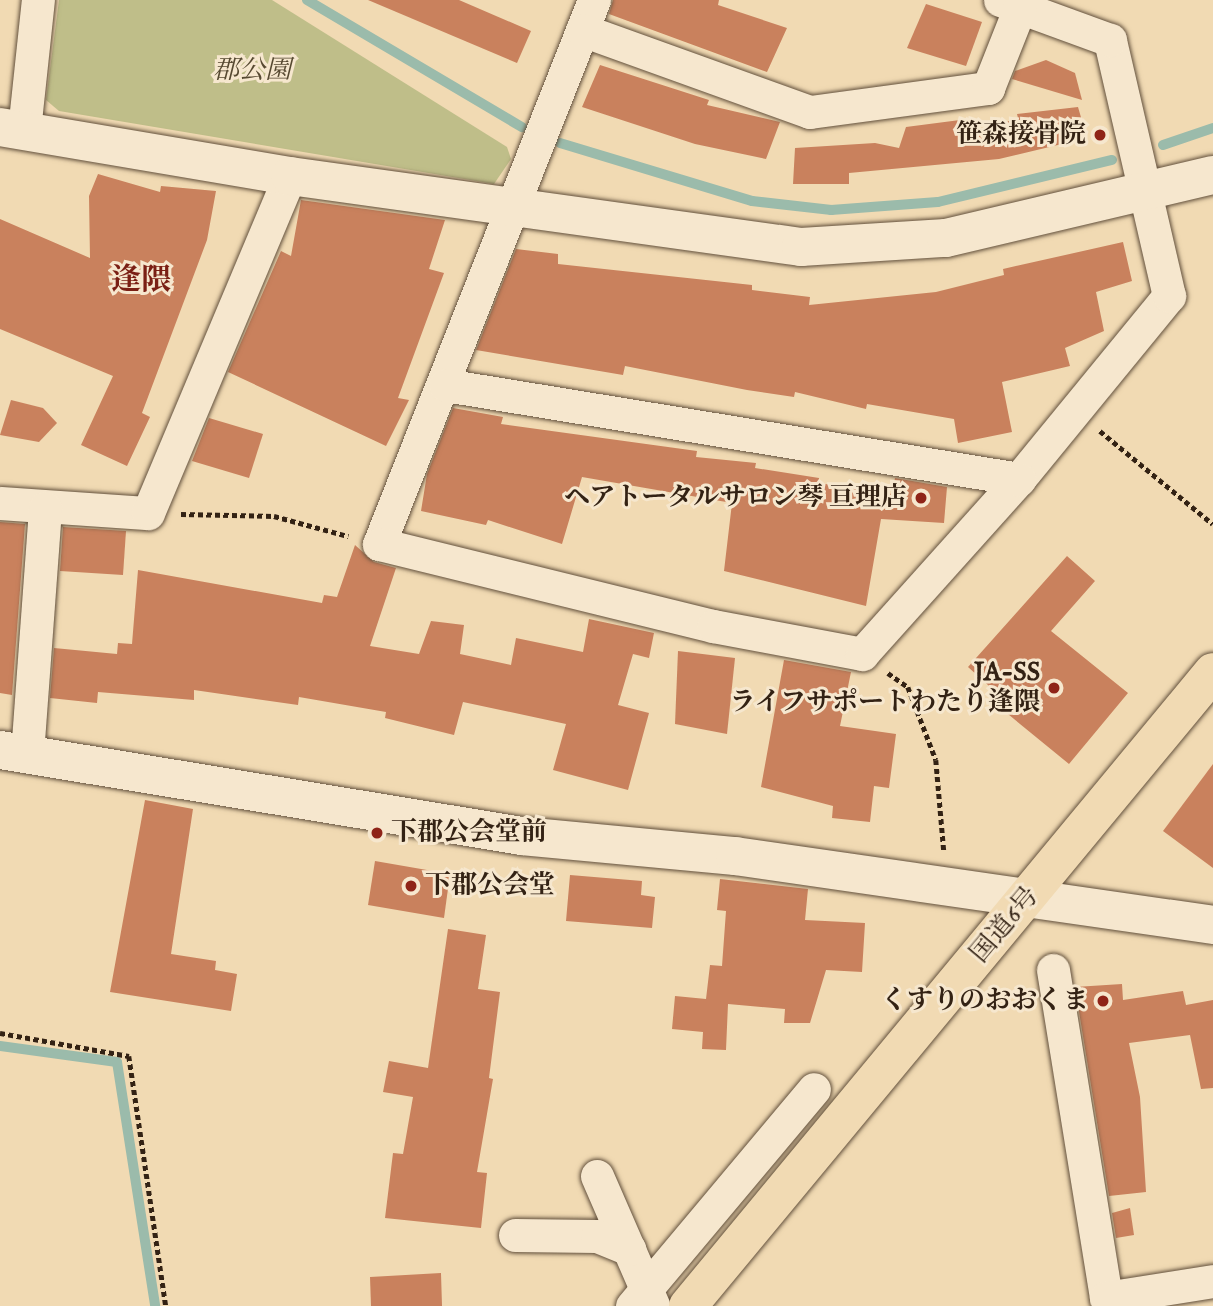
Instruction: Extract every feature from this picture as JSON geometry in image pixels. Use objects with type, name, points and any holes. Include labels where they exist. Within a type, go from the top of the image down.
[{"type":"highway","name":"国道6号","points":[[688,1306],[1213,672]]},
{"type":"street","points":[[38,0],[12,128],[290,176],[719,239],[801,247],[889,245],[988,230],[1213,175]]},
{"type":"street","points":[[1010,4],[1110,40],[1169,296],[1019,479],[862,654],[713,626],[379,544],[445,385],[510,208],[588,15],[810,112],[988,89],[1010,4]]},
{"type":"street","points":[[0,503],[148,513],[290,176]]},
{"type":"street","points":[[445,385],[1019,479]]},
{"type":"street","points":[[45,508],[13,752],[522,836],[735,856],[1030,895],[1213,925]]},
{"type":"street","points":[[1053,970],[1107,1302],[1213,1281]]},
{"type":"street","points":[[644,1300],[814,1089]]},
{"type":"street","points":[[597,1176],[629,1249],[644,1300]]},
{"type":"street","points":[[515,1235],[597,1236],[629,1249]]},
{"type":"path","points":[[1076,411],[1213,524]]},
{"type":"path","points":[[148,513],[274,516],[379,544]]},
{"type":"path","points":[[862,654],[908,687],[923,725],[936,760],[945,866]]},
{"type":"path","points":[[0,1032],[129,1056],[166,1306]]},
{"type":"green space","name":"郡公園","points":[[59,0],[272,0],[507,147],[511,159],[494,184],[59,111],[46,100]]},
{"type":"building","points":[[368,0],[459,0],[531,31],[517,63]]},
{"type":"building","points":[[613,0],[719,0],[718,5],[787,28],[767,72],[609,14]]},
{"type":"building","points":[[926,4],[982,22],[966,66],[907,48]]},
{"type":"building","points":[[1046,60],[1075,73],[1082,100],[1012,79],[1015,71]]},
{"type":"building","points":[[600,65],[709,100],[707,105],[780,122],[766,159],[695,144],[582,107]]},
{"type":"building","points":[[1078,107],[1087,138],[999,159],[849,173],[849,184],[793,184],[795,148],[875,143],[899,148],[906,127],[960,120],[962,136],[1018,118],[1017,114]]},
{"type":"building","points":[[98,174],[160,192],[161,186],[216,191],[207,240],[142,413],[150,417],[127,466],[81,445],[113,376],[0,329],[0,219],[90,258],[89,196]]},
{"type":"building","points":[[301,200],[445,220],[429,269],[444,273],[398,398],[409,400],[386,446],[228,372],[281,251],[291,256]]},
{"type":"building","points":[[1123,242],[1132,281],[1096,292],[1104,331],[1065,348],[1070,366],[1002,382],[1012,432],[958,443],[954,419],[867,404],[866,409],[795,392],[794,397],[747,390],[625,366],[623,375],[476,350],[516,249],[558,254],[558,264],[752,285],[752,290],[810,297],[809,305],[936,292],[1004,275],[1003,269]]},
{"type":"building","points":[[11,400],[43,408],[57,423],[39,442],[0,435]]},
{"type":"building","points":[[453,408],[503,417],[501,424],[697,451],[696,457],[756,463],[755,468],[819,478],[819,483],[892,494],[895,478],[947,487],[944,523],[881,519],[866,606],[724,571],[732,503],[582,477],[562,544],[488,520],[486,525],[421,511],[427,474]]},
{"type":"building","points":[[209,418],[263,434],[249,478],[192,461]]},
{"type":"building","points":[[0,522],[25,524],[12,695],[0,693]]},
{"type":"building","points":[[63,527],[126,531],[123,575],[60,571]]},
{"type":"building","points":[[355,545],[374,562],[396,568],[370,646],[419,654],[431,621],[464,625],[460,654],[511,665],[516,638],[583,652],[589,619],[654,633],[649,658],[633,654],[618,705],[649,713],[628,790],[553,770],[566,724],[463,702],[454,735],[385,718],[386,712],[299,697],[298,705],[194,690],[194,700],[98,692],[97,703],[50,698],[54,648],[117,654],[118,643],[132,644],[138,570],[322,603],[324,595],[337,597]]},
{"type":"building","points":[[1067,556],[1095,581],[1051,631],[1128,693],[1069,764],[992,701],[998,694],[968,667]]},
{"type":"building","points":[[678,651],[735,658],[727,734],[675,724]]},
{"type":"building","points":[[784,660],[851,672],[840,726],[896,734],[889,788],[874,786],[870,822],[832,818],[833,806],[761,787]]},
{"type":"building","points":[[1213,764],[1213,868],[1163,831]]},
{"type":"building","points":[[145,800],[193,809],[171,954],[216,961],[215,970],[237,974],[231,1011],[110,992]]},
{"type":"building","points":[[375,861],[450,874],[444,918],[368,905]]},
{"type":"building","points":[[570,875],[642,881],[641,895],[655,897],[652,928],[566,921]]},
{"type":"building","points":[[720,879],[808,889],[805,920],[865,923],[862,972],[826,970],[810,1023],[784,1023],[785,1009],[728,1004],[726,1050],[702,1049],[703,1032],[672,1029],[675,996],[706,999],[710,965],[722,966],[726,911],[717,910]]},
{"type":"building","points":[[448,929],[486,935],[478,989],[500,992],[489,1078],[493,1079],[477,1172],[487,1173],[481,1228],[385,1218],[393,1153],[403,1154],[413,1097],[383,1092],[389,1061],[428,1068]]},
{"type":"building","points":[[1122,984],[1123,1000],[1183,991],[1186,1005],[1213,1000],[1213,1088],[1201,1089],[1190,1035],[1129,1043],[1140,1097],[1146,1192],[1109,1196],[1075,987]]},
{"type":"building","points":[[1130,1208],[1134,1235],[1116,1238],[1112,1213]]},
{"type":"building","points":[[441,1273],[442,1306],[371,1306],[370,1277]]},
{"type":"waterway","points":[[307,0],[522,127]]},
{"type":"waterway","points":[[1163,145],[1213,128]]},
{"type":"waterway","points":[[560,143],[752,201],[831,210],[938,202],[1112,160]]},
{"type":"waterway","points":[[0,1046],[117,1062],[155,1306]]},
{"type":"place","name":"笹森接骨院","points":[[1100,135]]},
{"type":"place","name":"ヘアトータルサロン琴 亘理店","points":[[921,498]]},
{"type":"place","name":"JA-SS ライフサポートわたり逢隈","points":[[1054,688]]},
{"type":"place","name":"下郡公会堂前","points":[[377,833]]},
{"type":"place","name":"下郡公会堂","points":[[411,886]]},
{"type":"place","name":"くすりのおおくま","points":[[1103,1001]]},
{"type":"district","name":"逢隈","points":[[141,281]]}]
